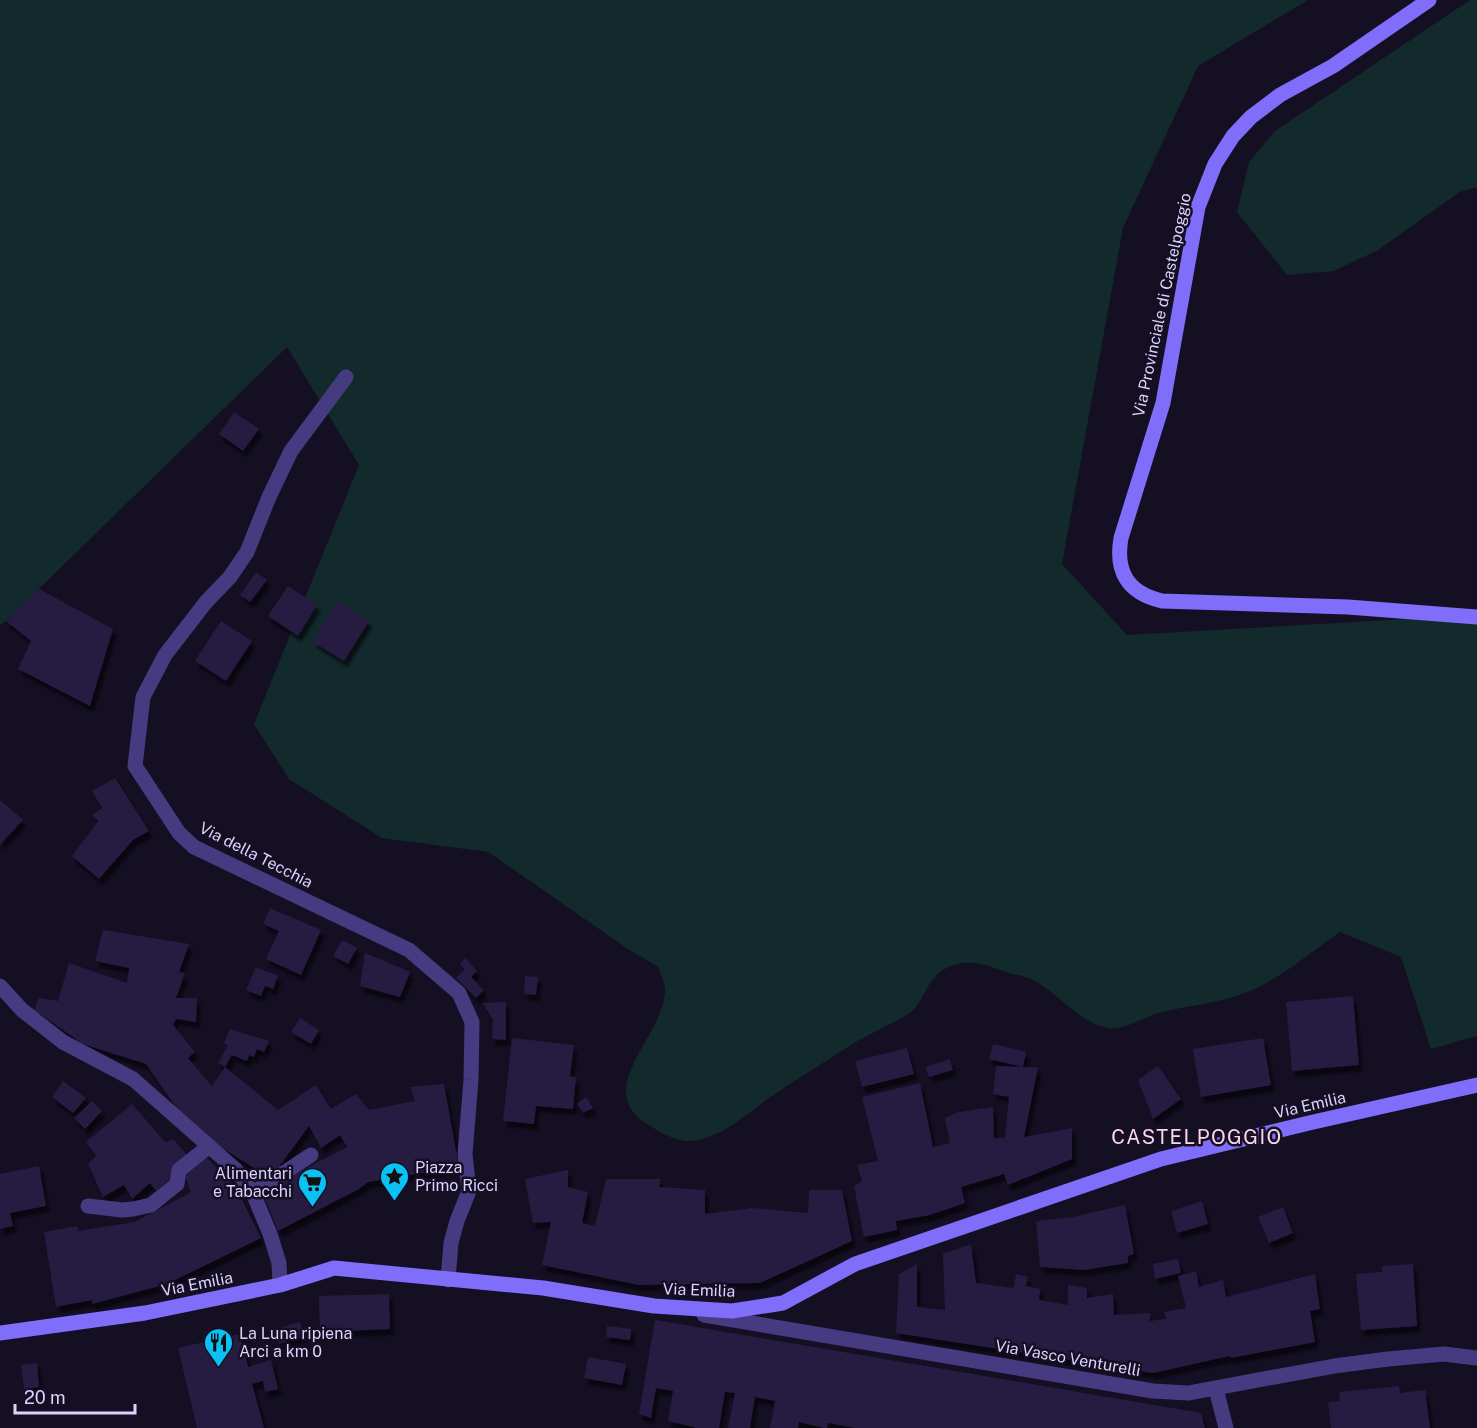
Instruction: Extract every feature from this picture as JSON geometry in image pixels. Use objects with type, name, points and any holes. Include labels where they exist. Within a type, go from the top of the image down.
[{"type":"main road","name":"Via Provinciale di Castelpoggio","points":[[1429,0],[1333,66],[1280,95],[1251,117],[1233,136],[1215,164],[1198,207],[1163,403],[1118,552],[1123,573],[1135,590],[1148,598],[1162,601],[1348,607],[1477,617]]},
{"type":"main road","name":"Via Emilia","points":[[0,1334],[145,1312],[280,1285],[334,1268],[543,1288],[654,1306],[732,1311],[783,1303],[855,1264],[1161,1159],[1477,1084]]},
{"type":"street","name":"Via della Tecchia","points":[[346,377],[291,451],[269,497],[248,552],[230,577],[206,602],[165,654],[143,697],[135,766],[179,833],[194,847],[410,950],[459,993],[472,1022],[465,1154],[469,1191],[451,1243],[448,1280]]},
{"type":"street","points":[[0,986],[22,1010],[63,1042],[133,1079],[235,1169],[253,1193],[270,1234],[279,1263],[280,1285]]},
{"type":"street","points":[[88,1206],[122,1210],[151,1205],[177,1184],[179,1170],[208,1147]]},
{"type":"street","points":[[253,1193],[311,1155]]},
{"type":"street","name":"Via Vasco Venturelli","points":[[654,1306],[1153,1390],[1188,1393],[1334,1366],[1388,1359],[1444,1354],[1477,1358]]},
{"type":"street","points":[[1216,1389],[1226,1428]]},
{"type":"green space","points":[[0,0],[1308,0],[1198,66],[1123,228],[1062,564],[1127,635],[1477,615],[1477,1036],[1431,1049],[1401,957],[1340,932],[1285,971],[1250,991],[1227,999],[1155,1014],[1115,1028],[1098,1025],[1088,1020],[1031,979],[988,966],[965,963],[950,966],[937,974],[911,1012],[851,1045],[725,1129],[705,1138],[687,1141],[675,1139],[647,1124],[632,1110],[626,1095],[628,1078],[662,1007],[665,987],[658,967],[628,949],[488,852],[382,838],[289,779],[254,724],[359,465],[287,347],[0,625]]},
{"type":"green space","points":[[1470,0],[1477,0],[1477,187],[1460,192],[1378,250],[1334,271],[1287,275],[1237,212],[1249,162],[1275,131]]},
{"type":"building","points":[[234,412],[259,429],[243,451],[219,434]]},
{"type":"building","points":[[256,572],[267,580],[250,602],[240,595]]},
{"type":"building","points":[[288,586],[317,605],[298,636],[268,616]]},
{"type":"building","points":[[39,589],[113,629],[90,706],[18,669],[31,641],[6,621]]},
{"type":"building","points":[[338,601],[369,621],[344,661],[313,642]]},
{"type":"building","points":[[221,621],[252,641],[226,681],[195,661]]},
{"type":"building","points":[[115,778],[149,831],[133,840],[99,879],[72,856],[98,821],[92,815],[102,808],[92,791]]},
{"type":"building","points":[[0,800],[23,820],[0,845]]},
{"type":"building","points":[[270,908],[321,930],[301,975],[266,959],[279,931],[263,924]]},
{"type":"building","points":[[103,930],[189,944],[179,972],[185,973],[176,998],[197,998],[196,1022],[176,1019],[173,1025],[195,1052],[188,1058],[212,1086],[225,1067],[278,1110],[316,1085],[331,1109],[356,1094],[369,1110],[415,1101],[410,1087],[444,1084],[459,1167],[368,1182],[359,1189],[278,1231],[262,1191],[347,1147],[340,1135],[321,1148],[309,1126],[273,1175],[268,1177],[208,1139],[183,1117],[146,1064],[83,1044],[34,1010],[39,998],[58,1001],[69,963],[127,983],[129,968],[95,961]]},
{"type":"building","points":[[342,940],[357,948],[348,964],[333,956]]},
{"type":"building","points":[[365,953],[410,972],[400,997],[360,986]]},
{"type":"building","points":[[465,958],[477,971],[471,977],[484,990],[476,998],[456,978],[465,969],[460,964]]},
{"type":"building","points":[[256,967],[278,976],[273,989],[265,986],[261,996],[246,990]]},
{"type":"building","points":[[525,976],[538,977],[536,995],[524,994]]},
{"type":"building","points":[[1353,996],[1359,1065],[1292,1071],[1286,1002]]},
{"type":"building","points":[[506,1002],[506,1040],[492,1039],[493,1020],[483,1003]]},
{"type":"building","points":[[300,1018],[319,1030],[311,1044],[291,1032]]},
{"type":"building","points":[[230,1029],[269,1041],[264,1052],[257,1049],[254,1057],[249,1055],[247,1061],[232,1055],[225,1067],[218,1063],[228,1045],[224,1043]]},
{"type":"building","points":[[512,1038],[574,1045],[570,1076],[576,1077],[573,1109],[536,1106],[534,1124],[503,1121]]},
{"type":"building","points":[[1263,1038],[1271,1085],[1201,1097],[1193,1049]]},
{"type":"building","points":[[993,1044],[1026,1052],[1023,1067],[989,1059]]},
{"type":"building","points":[[907,1048],[914,1074],[862,1087],[855,1061]]},
{"type":"building","points":[[950,1059],[953,1070],[929,1077],[926,1067]]},
{"type":"building","points":[[996,1066],[1038,1067],[1024,1137],[1072,1128],[1072,1159],[1008,1185],[1004,1174],[961,1187],[965,1203],[930,1215],[896,1221],[897,1230],[864,1237],[854,1186],[862,1181],[857,1165],[878,1161],[862,1097],[920,1083],[933,1147],[950,1143],[945,1118],[959,1112],[993,1107],[994,1138],[1005,1138],[1009,1097],[993,1094]]},
{"type":"building","points":[[1158,1066],[1181,1099],[1153,1119],[1138,1080]]},
{"type":"building","points":[[63,1081],[86,1098],[73,1113],[52,1097]]},
{"type":"building","points":[[586,1097],[593,1108],[583,1113],[577,1104]]},
{"type":"building","points":[[92,1101],[102,1111],[85,1129],[74,1118]]},
{"type":"building","points":[[132,1104],[166,1143],[173,1139],[188,1156],[174,1176],[156,1191],[150,1183],[132,1199],[124,1185],[103,1197],[88,1164],[96,1156],[86,1142]]},
{"type":"building","points":[[205,1156],[236,1187],[261,1238],[167,1284],[92,1304],[92,1300],[56,1307],[44,1232],[77,1226],[78,1231],[135,1222],[191,1192],[183,1170]]},
{"type":"building","points":[[39,1166],[46,1206],[10,1213],[13,1226],[0,1229],[0,1174]]},
{"type":"building","points":[[568,1170],[568,1187],[588,1192],[582,1223],[595,1226],[606,1179],[661,1179],[659,1187],[705,1190],[705,1214],[752,1208],[808,1213],[809,1190],[842,1190],[852,1241],[760,1283],[639,1285],[542,1265],[551,1222],[533,1223],[525,1179]]},
{"type":"building","points":[[1202,1201],[1208,1224],[1177,1233],[1171,1211]]},
{"type":"building","points":[[1125,1205],[1134,1254],[1128,1256],[1128,1263],[1084,1270],[1040,1267],[1036,1221],[1073,1217]]},
{"type":"building","points":[[1283,1207],[1293,1233],[1269,1243],[1258,1217]]},
{"type":"building","points":[[971,1244],[976,1283],[1014,1288],[1016,1274],[1028,1277],[1026,1286],[1040,1289],[1039,1300],[1068,1305],[1068,1285],[1087,1288],[1087,1298],[1113,1294],[1114,1315],[1150,1313],[1150,1321],[1166,1319],[1164,1312],[1186,1308],[1178,1276],[1196,1271],[1199,1287],[1223,1280],[1226,1297],[1315,1274],[1320,1309],[1310,1311],[1315,1342],[1231,1358],[1230,1356],[1153,1373],[896,1333],[899,1274],[917,1264],[917,1307],[945,1310],[943,1254]]},
{"type":"building","points":[[1178,1259],[1181,1273],[1155,1279],[1153,1264]]},
{"type":"building","points":[[1413,1264],[1417,1326],[1361,1330],[1356,1274],[1382,1272],[1382,1266]]},
{"type":"building","points":[[389,1294],[390,1329],[320,1332],[319,1296]]},
{"type":"building","points":[[655,1320],[1201,1413],[1205,1428],[855,1428],[828,1423],[827,1428],[824,1428],[799,1422],[798,1428],[770,1428],[775,1401],[755,1397],[750,1428],[728,1428],[735,1393],[725,1392],[719,1428],[697,1428],[668,1421],[673,1391],[656,1388],[651,1418],[639,1414]]},
{"type":"building","points":[[300,1322],[304,1336],[279,1344],[275,1329]]},
{"type":"building","points":[[607,1326],[631,1329],[630,1340],[606,1337]]},
{"type":"building","points":[[240,1334],[248,1367],[271,1360],[278,1389],[265,1392],[263,1381],[252,1384],[264,1428],[197,1428],[178,1348]]},
{"type":"building","points":[[588,1357],[626,1364],[622,1385],[584,1378]]},
{"type":"building","points":[[37,1363],[39,1387],[24,1389],[21,1365]]},
{"type":"building","points":[[1399,1386],[1400,1393],[1425,1390],[1430,1428],[1331,1428],[1328,1402],[1340,1401],[1339,1392]]},
{"type":"place","name":"Piazza Primo Ricci","points":[[394,1202]]},
{"type":"place","name":"Alimentari e Tabacchi","points":[[313,1208]]},
{"type":"place","name":"La Luna ripiena Arci a km 0","points":[[218,1368]]},
{"type":"district","name":"CASTELPOGGIO","points":[[1197,1137]]}]
